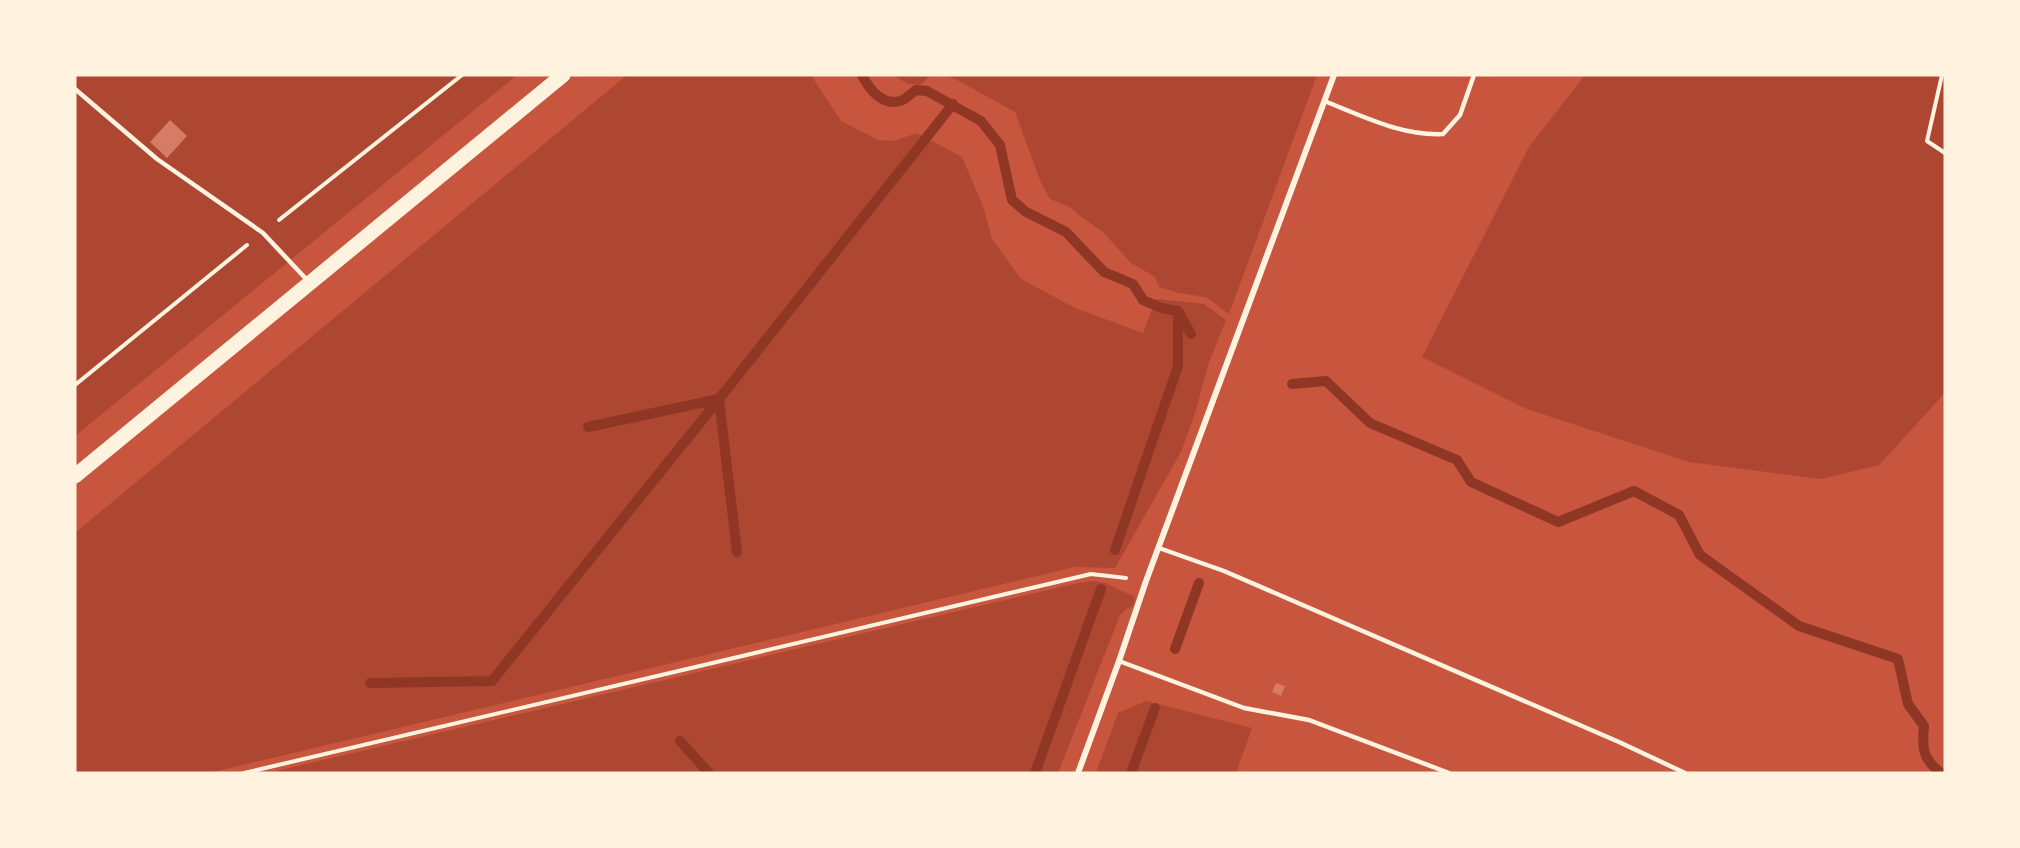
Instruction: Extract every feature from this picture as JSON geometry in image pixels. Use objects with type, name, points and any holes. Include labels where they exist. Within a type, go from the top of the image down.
[{"type":"main road","points":[[75,476],[563,75]]},
{"type":"street","points":[[1078,773],[1146,581],[1334,75]]},
{"type":"lane","points":[[1324,101],[1388,126],[1423,135],[1443,135],[1460,114],[1474,75]]},
{"type":"lane","points":[[75,89],[157,159],[263,233],[310,283]]},
{"type":"lane","points":[[1159,549],[1224,571],[1619,742],[1685,773]]},
{"type":"lane","points":[[1119,661],[1244,708],[1309,720],[1449,773]]},
{"type":"path","points":[[75,385],[462,75]]},
{"type":"path","points":[[1942,75],[1927,141],[1945,153]]},
{"type":"path","points":[[244,773],[1091,574],[1146,581]]},
{"type":"shaded area","points":[[75,75],[517,75],[75,436]]},
{"type":"shaded area","points":[[627,75],[811,75],[841,121],[878,140],[894,141],[917,133],[962,157],[983,206],[992,239],[1021,279],[1075,308],[1143,333],[1156,299],[1204,304],[1226,320],[1209,362],[1196,410],[1181,452],[1115,568],[1075,567],[209,773],[75,773],[75,533]]},
{"type":"shaded area","points":[[893,75],[942,75],[929,77],[920,85],[908,84]]},
{"type":"shaded area","points":[[945,75],[1317,75],[1229,314],[1206,297],[1159,287],[1155,277],[1131,263],[1102,231],[1070,207],[1050,199],[1041,183],[1015,112]]},
{"type":"shaded area","points":[[1585,75],[1945,75],[1945,390],[1943,395],[1879,465],[1821,479],[1689,462],[1527,409],[1422,357],[1529,147]]},
{"type":"shaded area","points":[[1093,581],[1105,583],[1135,597],[1133,606],[1120,615],[1058,773],[268,773],[1078,583]]},
{"type":"shaded area","points":[[1146,701],[1252,728],[1236,773],[1096,773],[1118,713]]},
{"type":"building","points":[[170,120],[187,136],[167,158],[150,142]]},
{"type":"building","points":[[1276,683],[1285,686],[1281,696],[1272,692]]},
{"type":"waterway","points":[[862,75],[872,91],[887,101],[902,100],[916,90],[927,91],[981,121],[1000,145],[1012,200],[1026,212],[1066,232],[1104,272],[1133,284],[1143,300],[1161,308],[1178,311],[1191,334]]},
{"type":"waterway","points":[[370,683],[492,681],[953,104]]},
{"type":"waterway","points":[[1115,550],[1178,366],[1178,312]]},
{"type":"waterway","points":[[1292,384],[1326,381],[1370,423],[1457,460],[1471,482],[1558,522],[1634,491],[1679,515],[1700,555],[1799,626],[1898,659],[1908,704],[1924,726],[1923,740],[1927,758],[1941,773]]},
{"type":"waterway","points":[[588,427],[719,399],[737,552]]},
{"type":"waterway","points":[[1175,649],[1199,583]]},
{"type":"waterway","points":[[1035,773],[1101,589]]},
{"type":"waterway","points":[[1131,773],[1155,708]]},
{"type":"waterway","points":[[680,741],[709,773]]}]
